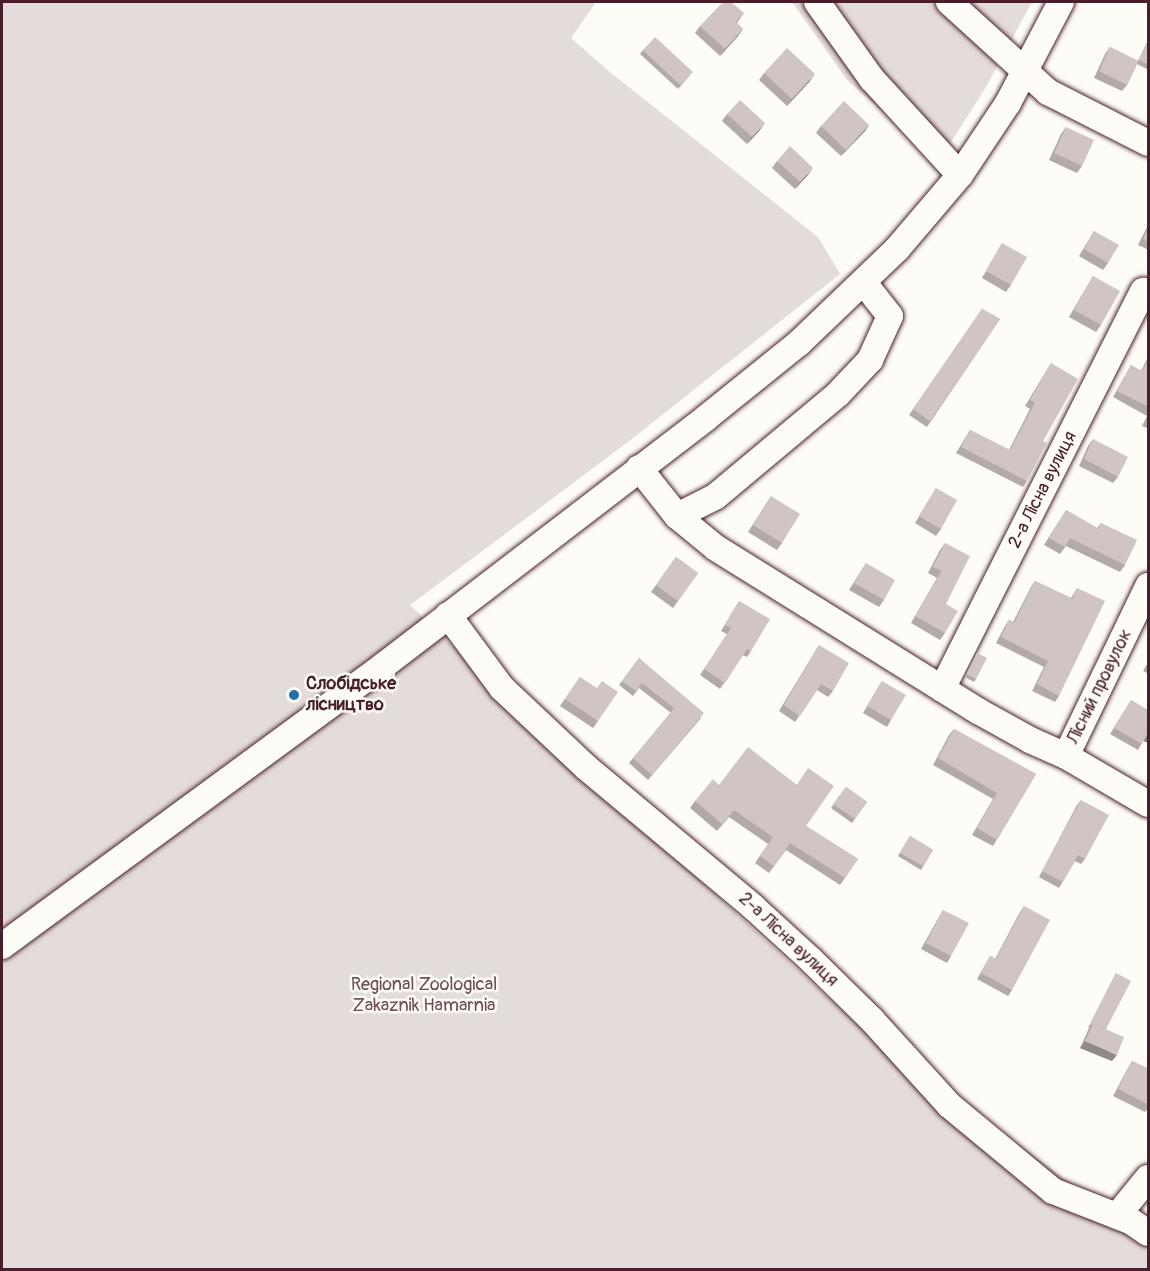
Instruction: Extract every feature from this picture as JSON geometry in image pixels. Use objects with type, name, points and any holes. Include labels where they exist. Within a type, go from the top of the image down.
[{"type":"street","points":[[817,2],[872,79],[960,176]]},
{"type":"street","points":[[949,2],[1048,92],[1149,143]]},
{"type":"street","points":[[2,946],[323,711],[764,373],[864,283],[960,176],[1026,72],[1061,2]]},
{"type":"street","points":[[676,516],[715,497],[838,393],[870,360],[890,316],[864,283]]},
{"type":"street","name":"2-а Лісна вулиця","points":[[942,689],[1143,291]]},
{"type":"street","points":[[639,468],[676,516],[716,548],[942,689],[1030,740],[1066,756],[1149,804]]},
{"type":"street","name":"Лісний провулок","points":[[1066,756],[1149,586]]},
{"type":"street","name":"2-а Лісна вулиця","points":[[448,615],[502,688],[587,768],[745,900],[811,960],[879,1027],[949,1105],[1053,1191],[1117,1216],[1149,1233]]},
{"type":"street","points":[[1117,1216],[1149,1178]]},
{"type":"green space","name":"Regional Zoological Zakaznik Hamarnia","points":[[2,2],[596,2],[571,38],[611,73],[818,237],[840,274],[624,445],[410,605],[663,846],[884,1049],[1148,1238],[1148,1269],[2,1270]]},
{"type":"green space","points":[[792,2],[1032,2],[986,87],[939,161],[847,80]]},
{"type":"building","points":[[723,2],[731,2],[744,13],[736,22],[743,29],[725,49],[700,26]]},
{"type":"building","points":[[655,37],[693,72],[680,85],[643,50]]},
{"type":"building","points":[[1149,39],[1149,65],[1139,60]]},
{"type":"building","points":[[1110,47],[1138,61],[1127,85],[1099,71]]},
{"type":"building","points":[[787,48],[815,74],[792,99],[764,73]]},
{"type":"building","points":[[740,100],[765,123],[752,137],[727,114]]},
{"type":"building","points":[[844,101],[869,125],[846,150],[821,126]]},
{"type":"building","points":[[1066,127],[1094,140],[1082,166],[1054,153]]},
{"type":"building","points":[[790,146],[813,168],[800,182],[777,161]]},
{"type":"building","points":[[1149,226],[1149,242],[1143,239]]},
{"type":"building","points":[[1094,231],[1119,245],[1108,263],[1084,249]]},
{"type":"building","points":[[1002,243],[1027,257],[1011,285],[986,271]]},
{"type":"building","points":[[1093,276],[1120,291],[1101,325],[1074,310]]},
{"type":"building","points":[[982,309],[1000,319],[930,421],[913,409]]},
{"type":"building","points":[[1149,358],[1149,407],[1117,391],[1131,365],[1142,371]]},
{"type":"building","points":[[1051,363],[1078,379],[1043,441],[1047,443],[1027,481],[961,447],[970,430],[1010,450],[1035,403],[1030,400]]},
{"type":"building","points":[[1093,439],[1128,457],[1118,477],[1084,459]]},
{"type":"building","points":[[936,488],[957,500],[941,529],[919,516]]},
{"type":"building","points":[[771,496],[800,514],[782,543],[753,525]]},
{"type":"building","points":[[1066,510],[1098,529],[1101,523],[1137,540],[1125,565],[1070,538],[1065,547],[1049,538]]},
{"type":"building","points":[[945,543],[970,556],[946,604],[958,611],[945,633],[915,616],[942,571],[933,567]]},
{"type":"building","points":[[676,557],[698,573],[678,601],[656,585]]},
{"type":"building","points":[[866,563],[895,580],[884,600],[854,583]]},
{"type":"building","points":[[1035,581],[1072,599],[1077,588],[1105,601],[1059,696],[1037,684],[1048,661],[1001,637],[1009,620],[1014,623]]},
{"type":"building","points":[[739,601],[770,619],[751,651],[747,649],[725,683],[704,669],[731,628],[725,625]]},
{"type":"building","points":[[819,645],[849,663],[833,691],[821,684],[800,716],[784,705]]},
{"type":"building","points":[[977,653],[987,658],[976,679],[967,674]]},
{"type":"building","points":[[639,658],[704,713],[652,775],[633,758],[674,708],[642,683],[636,691],[622,681]]},
{"type":"building","points":[[580,677],[597,688],[602,681],[618,692],[598,721],[565,699]]},
{"type":"building","points":[[882,681],[906,695],[891,720],[867,706]]},
{"type":"building","points":[[1131,700],[1149,711],[1149,736],[1147,735],[1142,744],[1114,728]]},
{"type":"building","points":[[954,729],[1036,774],[997,840],[977,828],[997,793],[938,758]]},
{"type":"building","points":[[748,747],[797,785],[808,768],[834,786],[806,826],[858,859],[845,878],[790,843],[774,866],[760,856],[773,837],[734,810],[722,824],[695,801],[713,779],[719,785]]},
{"type":"building","points":[[846,787],[867,802],[855,819],[833,804]]},
{"type":"building","points":[[1081,800],[1109,815],[1085,859],[1078,855],[1063,882],[1042,871]]},
{"type":"building","points":[[910,836],[933,850],[923,866],[900,853]]},
{"type":"building","points":[[1024,906],[1050,920],[1012,990],[981,973],[990,956],[996,959]]},
{"type":"building","points":[[943,910],[969,923],[951,956],[926,943]]},
{"type":"building","points":[[1116,973],[1131,981],[1106,1029],[1092,1025],[1090,1024]]},
{"type":"building","points":[[1093,1024],[1124,1037],[1117,1055],[1085,1041]]},
{"type":"building","points":[[1132,1061],[1149,1069],[1149,1105],[1118,1089]]},
{"type":"place","name":"Слобідське лісництво","points":[[294,695]]}]
